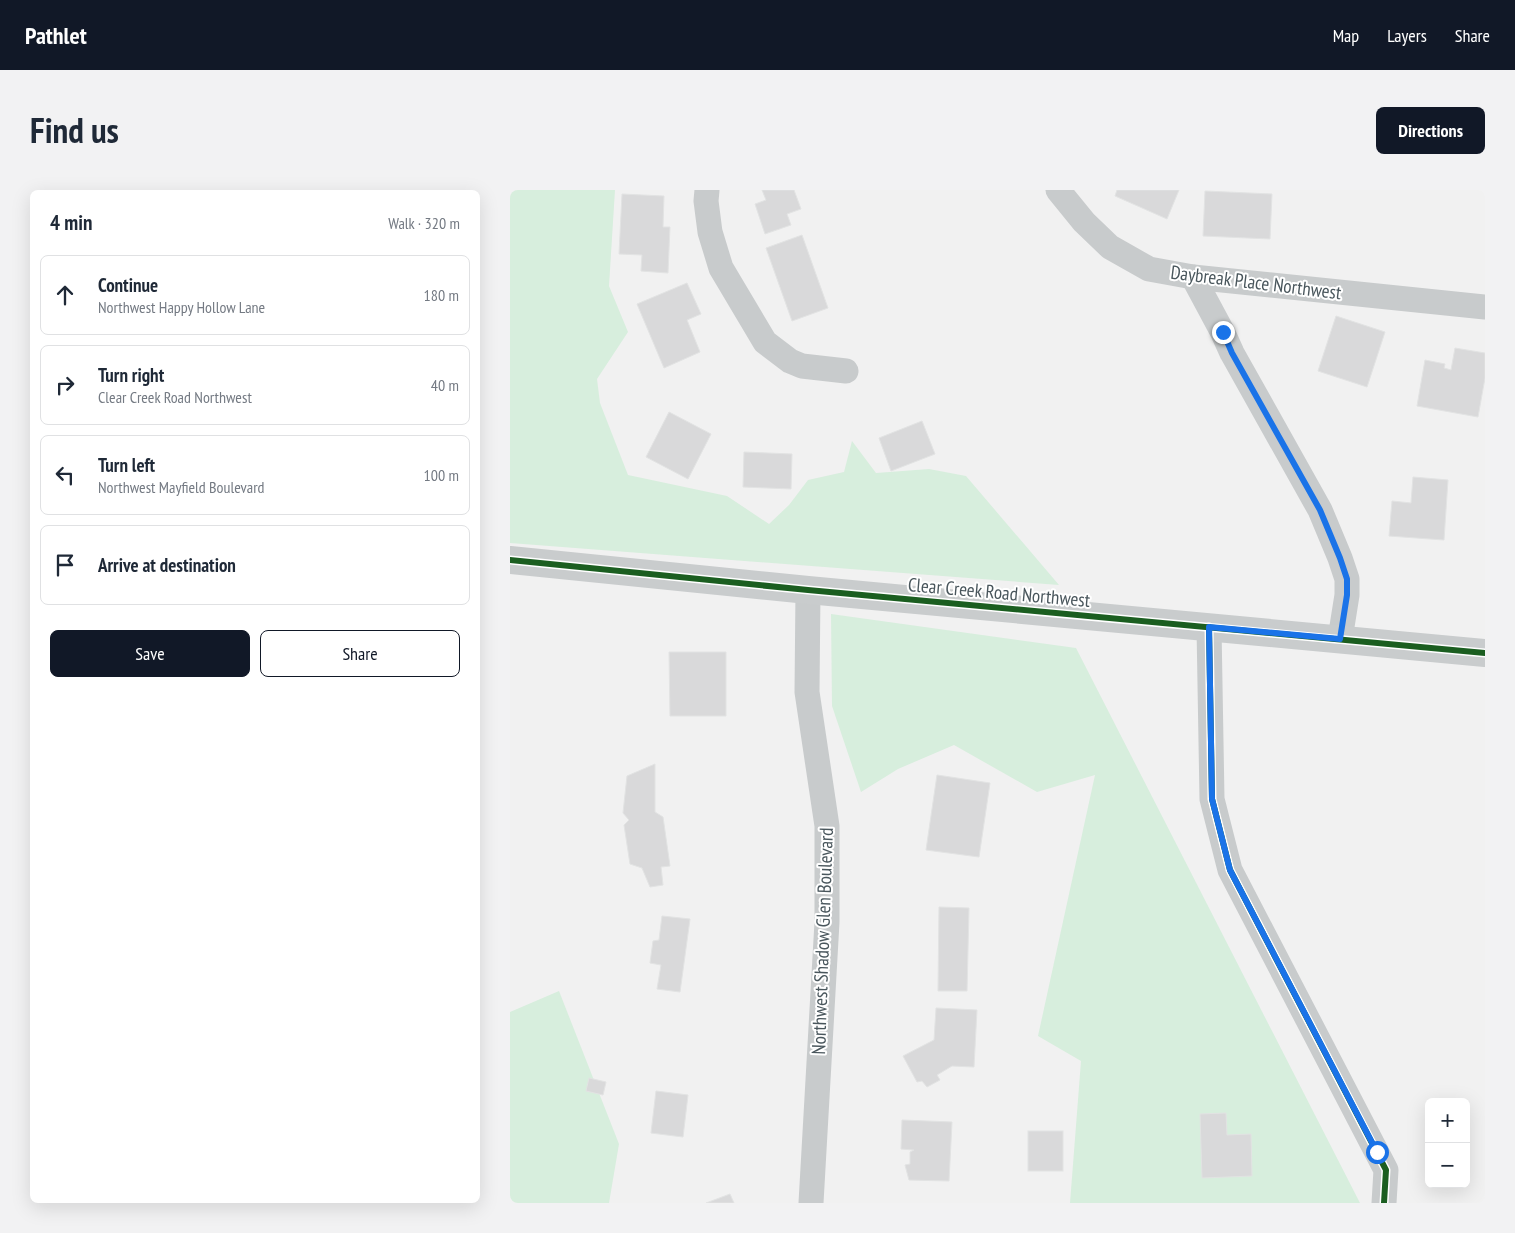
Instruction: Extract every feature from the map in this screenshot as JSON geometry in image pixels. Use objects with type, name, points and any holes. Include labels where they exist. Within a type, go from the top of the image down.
[{"type":"main road","name":"Clear Creek Road Northwest","points":[[510,560],[808,590],[1485,653]]},
{"type":"street","points":[[707,190],[706,200],[710,232],[721,268],[765,342],[790,361],[802,366],[846,372]]},
{"type":"street","name":"Daybreak Place Northwest","points":[[1058,190],[1084,222],[1110,247],[1149,268],[1193,277],[1485,307]]},
{"type":"street","points":[[1193,277],[1237,362],[1320,510],[1340,558],[1347,579],[1347,595],[1340,639]]},
{"type":"street","name":"Northwest Shadow Glen Boulevard","points":[[808,590],[807,692],[826,826],[827,922],[811,1203]]},
{"type":"street","points":[[1209,627],[1212,799],[1230,870],[1386,1170],[1384,1203]]},
{"type":"green space","points":[[510,190],[615,190],[609,286],[628,332],[597,379],[600,403],[628,475],[727,496],[769,524],[789,505],[808,480],[844,472],[852,441],[876,473],[929,469],[966,476],[1059,585],[510,543]]},
{"type":"green space","points":[[831,614],[1076,648],[1360,1203],[1070,1203],[1081,1061],[1038,1036],[1095,775],[1037,792],[954,745],[898,769],[861,792],[832,706]]},
{"type":"green space","points":[[559,991],[619,1144],[609,1203],[510,1203],[510,1012]]},
{"type":"building","points":[[762,190],[794,190],[801,209],[787,214],[791,225],[765,234],[755,204],[766,200]]},
{"type":"building","points":[[1117,190],[1179,190],[1167,219],[1115,196]]},
{"type":"building","points":[[1205,191],[1272,194],[1270,239],[1203,236]]},
{"type":"building","points":[[622,194],[664,196],[663,227],[670,227],[668,273],[641,271],[642,255],[619,254]]},
{"type":"building","points":[[802,235],[828,308],[792,321],[766,248]]},
{"type":"building","points":[[687,283],[701,314],[687,320],[700,352],[664,368],[637,304]]},
{"type":"building","points":[[1336,316],[1385,332],[1367,387],[1318,371]]},
{"type":"building","points":[[1455,348],[1485,353],[1485,378],[1478,417],[1417,406],[1425,360],[1445,364],[1444,368],[1451,370]]},
{"type":"building","points":[[669,412],[711,434],[688,479],[646,457]]},
{"type":"building","points":[[922,421],[935,454],[891,471],[879,438]]},
{"type":"building","points":[[744,452],[792,454],[791,489],[743,487]]},
{"type":"building","points":[[1413,477],[1448,480],[1444,540],[1389,536],[1392,501],[1411,503]]},
{"type":"building","points":[[669,652],[726,652],[726,716],[670,716]]},
{"type":"building","points":[[655,764],[655,812],[663,817],[670,866],[661,867],[663,885],[650,887],[642,868],[630,864],[624,825],[629,820],[623,813],[627,776]]},
{"type":"building","points":[[937,775],[990,783],[979,857],[926,850]]},
{"type":"building","points":[[939,907],[969,908],[967,991],[938,991]]},
{"type":"building","points":[[662,916],[690,919],[680,992],[657,989],[661,965],[650,963],[653,941],[659,940]]},
{"type":"building","points":[[936,1008],[977,1010],[974,1067],[952,1066],[937,1075],[940,1080],[927,1087],[922,1081],[917,1082],[903,1056],[934,1040]]},
{"type":"building","points":[[589,1078],[606,1082],[603,1095],[586,1091]]},
{"type":"building","points":[[656,1091],[688,1095],[683,1137],[651,1133]]},
{"type":"building","points":[[1226,1113],[1227,1135],[1251,1134],[1252,1176],[1202,1178],[1200,1114]]},
{"type":"building","points":[[902,1120],[952,1122],[949,1181],[909,1180],[905,1165],[910,1164],[910,1152],[914,1150],[901,1149]]},
{"type":"building","points":[[1028,1131],[1063,1131],[1063,1171],[1028,1171]]},
{"type":"building","points":[[730,1194],[734,1203],[706,1203]]},
{"type":"cycle path","points":[[510,560],[808,590],[1485,653]]},
{"type":"cycle path","points":[[1209,627],[1212,799],[1230,870],[1386,1170],[1384,1203]]},
{"type":"route","points":[[1223,332],[1232,353],[1320,510],[1347,579],[1347,595],[1346,612],[1340,639],[1209,627],[1212,799],[1230,870],[1377,1152]]}]
